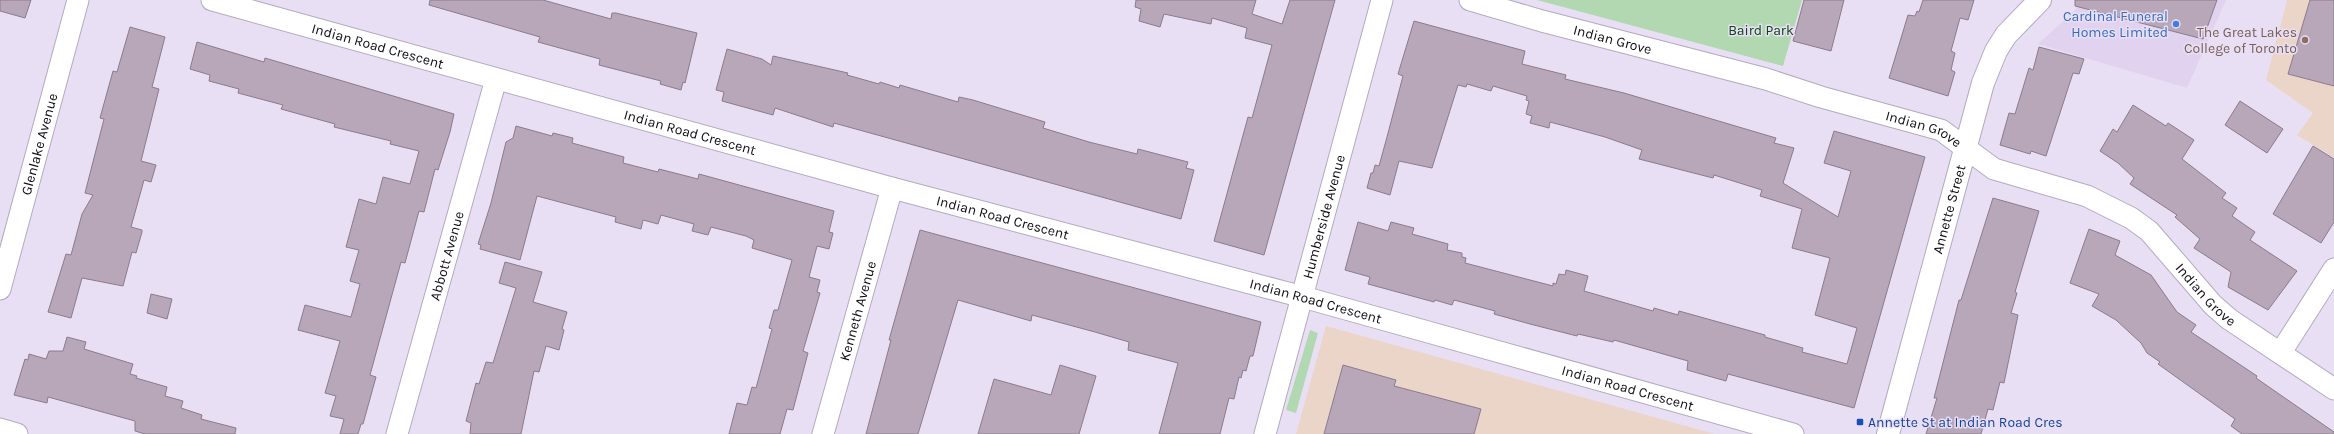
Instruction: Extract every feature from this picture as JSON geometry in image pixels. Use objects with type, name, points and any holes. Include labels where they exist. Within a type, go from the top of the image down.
[{"type":"street","name":"Glenlake Avenue","points":[[0,289],[78,0]]},
{"type":"street","name":"Indian Road Crescent","points":[[212,0],[892,188],[1303,297],[1793,434]]},
{"type":"street","name":"Humberside Avenue","points":[[1265,434],[1382,0]]},
{"type":"street","name":"Indian Grove","points":[[1470,0],[1542,21],[1766,79],[1820,97],[1941,130],[1994,169],[2087,196],[2131,218],[2149,231],[2213,304],[2229,319],[2281,352],[2334,390]]},
{"type":"street","name":"Annette Street","points":[[1888,434],[1967,149],[1983,83],[1996,51],[2006,35],[2040,0]]},
{"type":"street","name":"Abbott Avenue","points":[[397,434],[496,79]]},
{"type":"street","name":"Kenneth Avenue","points":[[823,434],[892,188]]},
{"type":"street","points":[[2281,352],[2334,269]]},
{"type":"street","points":[[0,429],[18,434]]},
{"type":"shaded area","points":[[2086,0],[2226,0],[2187,88],[2038,44]]},
{"type":"shaded area","name":"The Great Lakes College of Toronto","points":[[2287,0],[2334,0],[2334,158],[2297,135],[2313,113],[2266,80]]},
{"type":"shaded area","points":[[1326,326],[1715,434],[1296,434]]},
{"type":"green space","name":"Baird Park","points":[[1537,0],[1802,0],[1783,66]]},
{"type":"green space","points":[[1310,330],[1318,333],[1296,413],[1286,410]]},
{"type":"building","points":[[0,0],[31,0],[25,18],[0,11]]},
{"type":"building","points":[[430,0],[543,0],[611,19],[612,13],[616,13],[697,33],[685,83],[683,82],[681,90],[660,84],[661,81],[599,65],[600,59],[538,42],[540,37],[429,5]]},
{"type":"building","points":[[1136,0],[1256,0],[1252,14],[1282,24],[1290,0],[1335,0],[1264,255],[1214,241],[1248,117],[1252,118],[1272,45],[1245,38],[1247,28],[1212,18],[1211,24],[1164,14],[1160,27],[1139,21],[1141,9],[1135,7]]},
{"type":"building","points":[[1804,0],[1844,0],[1831,51],[1793,41]]},
{"type":"building","points":[[1923,0],[1974,0],[1968,20],[1960,18],[1951,51],[1955,53],[1951,70],[1955,72],[1948,96],[1889,78],[1908,15],[1915,16],[1917,11],[1919,12]]},
{"type":"building","name":"Cardinal Funeral Homes Limited","points":[[2075,0],[2217,0],[2203,39],[2075,6]]},
{"type":"building","points":[[2310,0],[2334,0],[2334,86],[2288,74]]},
{"type":"building","points":[[1414,21],[1525,51],[1522,64],[1566,75],[1565,79],[1624,93],[1776,138],[1774,143],[1794,148],[1783,183],[1838,217],[1851,171],[1824,163],[1834,131],[1925,157],[1854,408],[1728,374],[1726,381],[1687,370],[1688,361],[1614,340],[1613,342],[1578,334],[1577,336],[1494,314],[1495,311],[1454,300],[1452,305],[1435,300],[1434,302],[1368,284],[1370,277],[1345,270],[1358,222],[1388,231],[1391,222],[1414,228],[1412,234],[1448,244],[1447,250],[1462,253],[1462,257],[1466,258],[1465,263],[1553,286],[1553,283],[1556,284],[1559,274],[1565,275],[1566,270],[1588,276],[1584,291],[1653,311],[1654,308],[1678,315],[1679,311],[1765,335],[1765,337],[1803,348],[1802,352],[1847,364],[1857,328],[1815,315],[1830,258],[1792,248],[1802,209],[1760,196],[1762,190],[1714,175],[1713,178],[1639,159],[1642,150],[1605,137],[1550,122],[1549,128],[1530,123],[1532,116],[1526,114],[1529,101],[1526,100],[1527,96],[1493,86],[1491,91],[1467,84],[1466,87],[1458,85],[1432,168],[1399,161],[1390,195],[1367,188],[1375,165],[1379,166],[1403,76],[1398,74]]},
{"type":"building","points":[[130,27],[165,37],[152,87],[159,89],[141,161],[156,165],[151,182],[144,180],[131,227],[142,230],[142,232],[136,253],[132,252],[123,286],[82,278],[71,318],[48,312],[66,254],[71,255],[82,214],[93,195],[85,193],[104,119],[100,118],[113,71],[117,72]]},
{"type":"building","points":[[197,42],[264,62],[265,58],[454,114],[438,170],[435,169],[424,212],[419,211],[405,263],[401,262],[370,375],[376,377],[363,424],[361,424],[358,434],[340,434],[344,419],[330,416],[336,396],[325,393],[340,341],[298,330],[305,305],[351,317],[360,284],[350,281],[359,250],[346,247],[359,199],[376,204],[383,177],[410,184],[419,151],[390,144],[391,141],[334,127],[335,124],[281,109],[283,105],[238,93],[239,89],[209,81],[210,75],[190,69]]},
{"type":"building","points":[[2039,47],[2084,59],[2079,74],[2073,73],[2046,156],[2031,151],[2030,154],[2000,145],[2009,113],[2015,114],[2029,68],[2033,70]]},
{"type":"building","points":[[727,49],[762,59],[771,65],[773,56],[848,73],[847,75],[879,84],[880,82],[899,88],[900,85],[958,102],[959,97],[973,100],[1045,122],[1043,128],[1089,142],[1137,154],[1138,149],[1188,162],[1186,168],[1194,170],[1181,219],[834,123],[833,127],[775,108],[773,115],[722,101],[724,92],[716,90]]},
{"type":"building","points":[[2240,101],[2283,129],[2267,153],[2225,125]]},
{"type":"building","points":[[2133,105],[2166,126],[2168,123],[2194,140],[2182,159],[2226,193],[2222,198],[2237,208],[2232,216],[2255,232],[2250,240],[2297,271],[2268,310],[2228,287],[2231,272],[2194,248],[2200,239],[2175,217],[2177,215],[2130,184],[2134,178],[2118,163],[2100,151],[2113,129],[2117,132]]},
{"type":"building","points":[[516,126],[552,136],[553,133],[573,138],[572,143],[624,157],[623,163],[658,172],[659,169],[698,179],[699,174],[834,211],[829,232],[833,233],[829,249],[817,246],[809,277],[820,280],[817,292],[820,293],[803,351],[808,353],[793,410],[787,409],[780,434],[729,434],[737,403],[747,405],[752,387],[756,388],[772,329],[769,328],[774,310],[778,310],[792,260],[752,248],[754,240],[746,236],[711,227],[708,235],[692,231],[694,224],[661,215],[658,224],[643,220],[641,229],[615,222],[616,217],[537,196],[520,260],[480,249],[481,245],[478,244],[491,203],[506,142],[513,138]]},
{"type":"building","points":[[2313,146],[2334,159],[2334,222],[2321,243],[2273,214]]},
{"type":"building","points":[[1993,198],[2039,211],[2015,292],[2017,293],[2011,313],[2018,315],[2004,383],[2000,382],[1993,410],[1988,409],[1981,434],[1926,434],[1937,398],[1934,398],[1959,300],[1961,300]]},
{"type":"building","points":[[2089,229],[2120,241],[2115,255],[2151,275],[2177,312],[2196,325],[2191,332],[2257,376],[2256,378],[2334,432],[2334,434],[2242,434],[2231,426],[2235,419],[2158,364],[2160,362],[2147,353],[2141,343],[2116,320],[2092,306],[2099,294],[2070,283]]},
{"type":"building","points":[[920,230],[1261,322],[1253,356],[1250,356],[1246,371],[1243,370],[1241,378],[1239,377],[1234,399],[1229,398],[1220,434],[1159,434],[1178,363],[1128,350],[1129,342],[1095,332],[1032,315],[1031,321],[958,300],[918,434],[866,434],[891,340],[889,340]]},
{"type":"building","points":[[505,262],[542,272],[533,302],[567,312],[562,329],[564,330],[559,350],[546,346],[539,372],[534,371],[521,434],[470,434],[471,423],[466,421],[476,383],[479,384],[486,362],[493,363],[516,288],[499,283]]},
{"type":"building","points":[[151,294],[172,299],[167,319],[147,313]]},
{"type":"building","points":[[67,337],[86,342],[84,349],[133,364],[130,374],[137,376],[136,378],[167,387],[165,396],[183,401],[181,408],[202,415],[201,419],[236,428],[235,434],[145,434],[135,431],[135,421],[48,397],[47,403],[14,395],[25,359],[28,360],[29,354],[46,359],[49,351],[63,351]]},
{"type":"building","points":[[1060,365],[1096,376],[1079,434],[978,434],[994,379],[1051,395]]},
{"type":"building","points":[[1343,365],[1396,380],[1394,386],[1481,409],[1474,434],[1324,434]]},
{"type":"place","name":"Cardinal Funeral Homes Limited","points":[[2176,24]]},
{"type":"place","name":"The Great Lakes College of Toronto","points":[[2305,40]]},
{"type":"place","name":"Annette St at Indian Road Cres","points":[[1860,422]]}]
